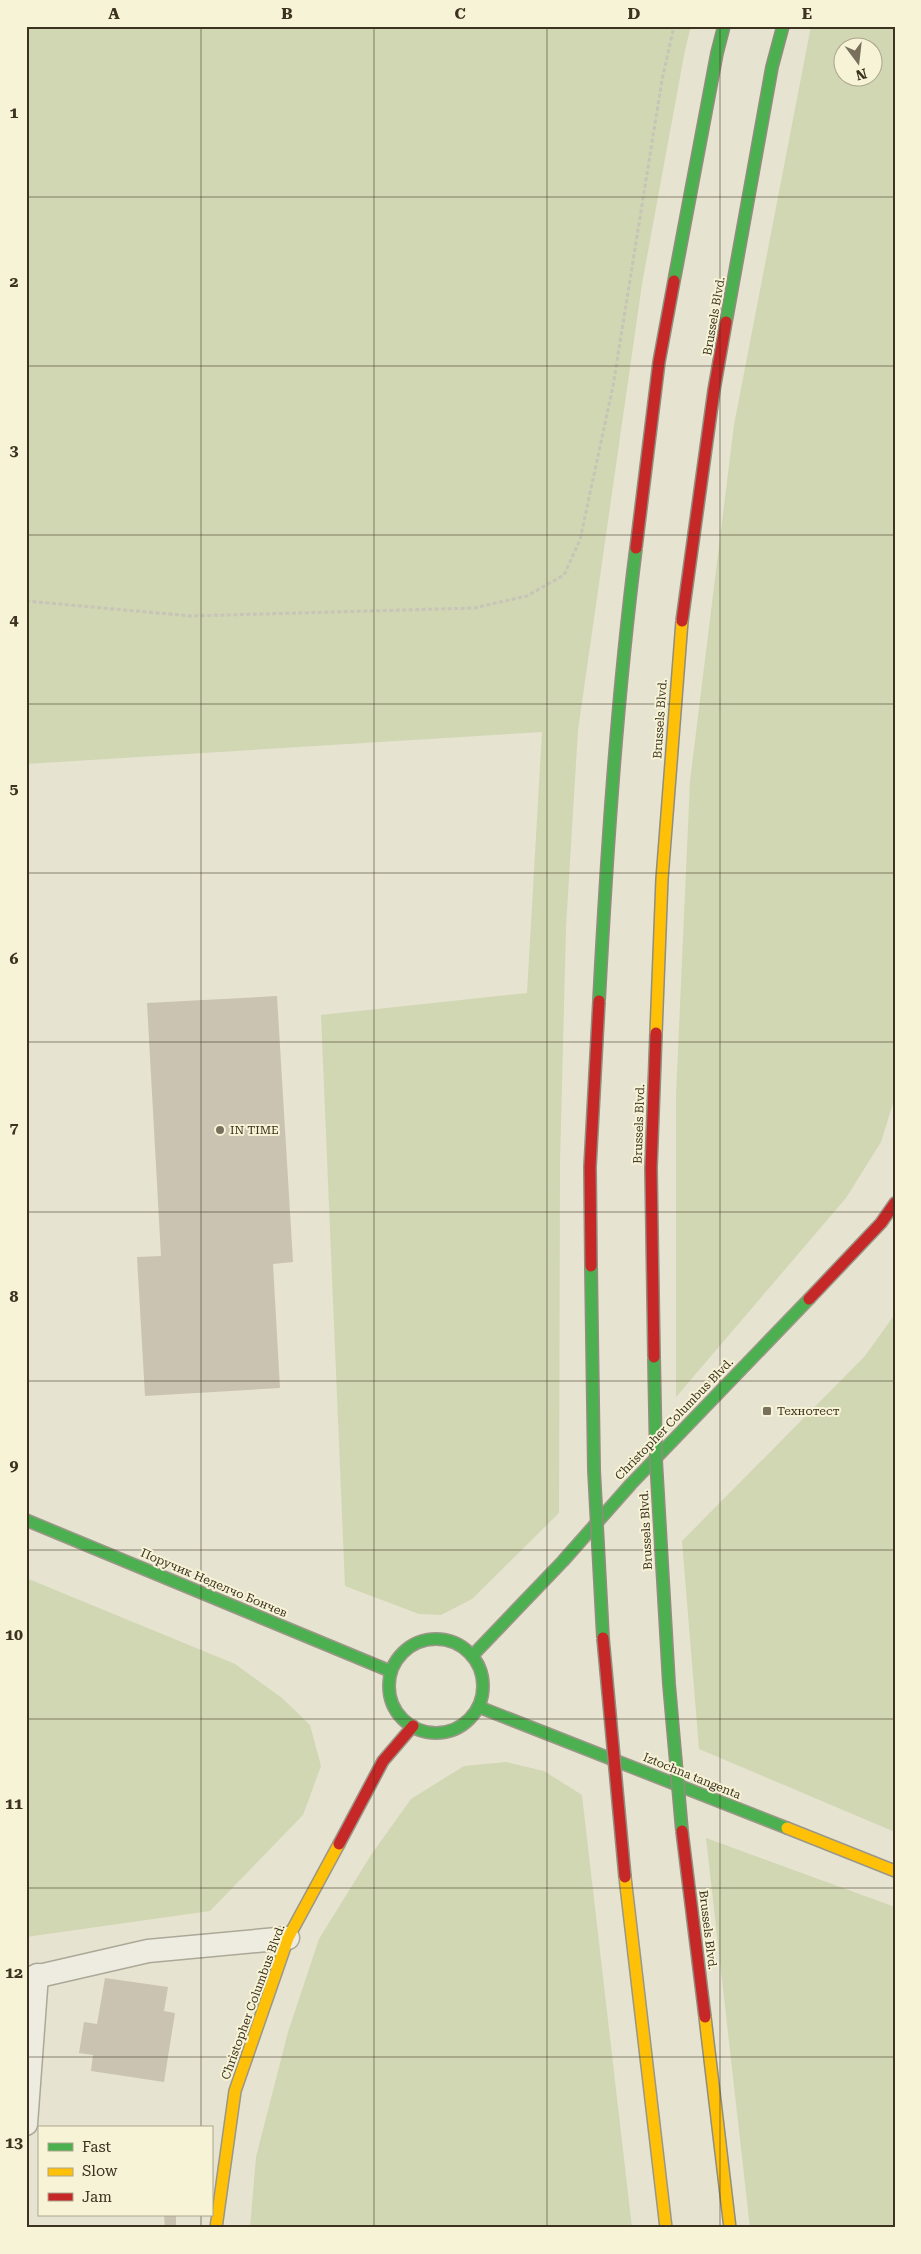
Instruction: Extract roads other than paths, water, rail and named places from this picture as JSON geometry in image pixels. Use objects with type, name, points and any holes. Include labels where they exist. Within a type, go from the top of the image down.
[{"type":"main road","points":[[666,2228],[625,1877],[605,1672],[594,1470],[590,1167],[606,875],[627,619],[659,362],[724,26]]},
{"type":"main road","name":"Brussels Blvd.","points":[[730,2228],[681,1824],[669,1684],[656,1460],[651,1168],[662,879],[681,628],[714,390],[772,67],[783,26]]},
{"type":"main road","name":"Christopher Columbus Blvd.","points":[[473,1655],[563,1561],[630,1484],[881,1223],[895,1203]]},
{"type":"main road","name":"Поручик Неделчо Бончев","points":[[26,1520],[390,1671]]},
{"type":"main road","points":[[433,1638],[449,1640],[466,1648],[473,1655],[482,1674],[484,1691],[479,1707],[470,1720],[456,1730],[440,1733],[423,1732],[397,1713],[390,1698],[390,1671],[403,1652],[417,1642],[433,1638]]},
{"type":"main road","name":"Iztochna tangenta","points":[[479,1707],[895,1871]]},
{"type":"main road","name":"Christopher Columbus Blvd.","points":[[216,2228],[235,2091],[288,1938],[382,1761],[413,1726]]},
{"type":"lane","points":[[26,2124],[32,1977],[148,1951],[288,1938]]},
{"type":"place","name":"IN TIME","points":[[220,1130]]},
{"type":"place","name":"Технотест","points":[[767,1411]]}]
